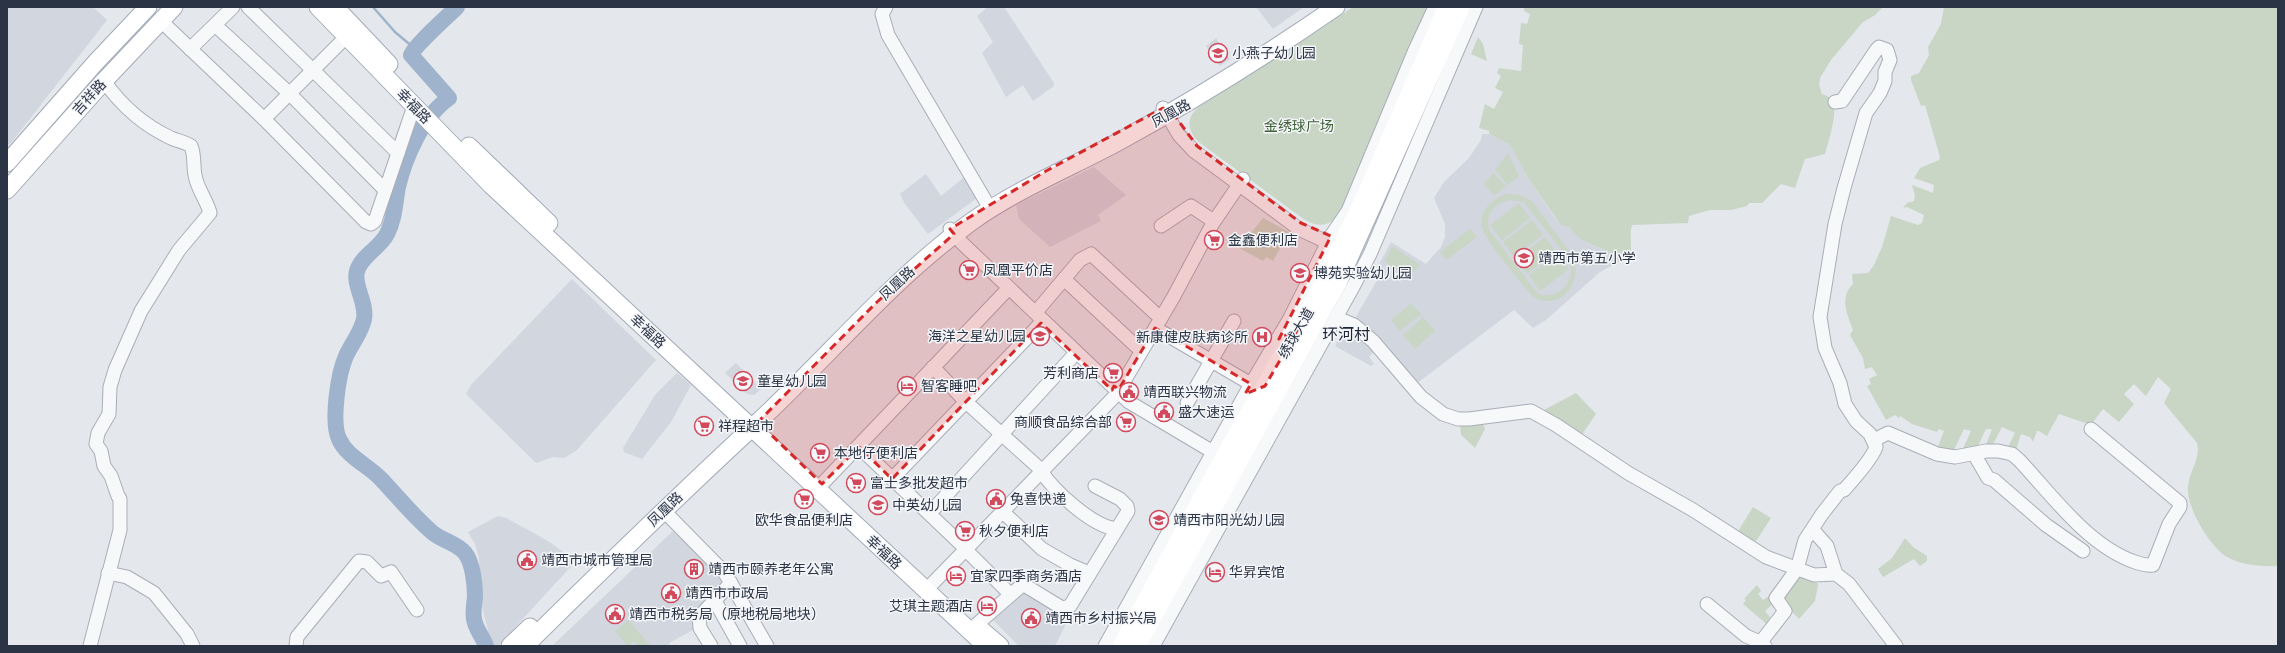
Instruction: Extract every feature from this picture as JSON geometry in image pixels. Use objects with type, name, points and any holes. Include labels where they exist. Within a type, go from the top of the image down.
[{"type":"main road","name":"吉祥路","points":[[7,164],[96,62],[148,7]]},
{"type":"main road","name":"吉祥路","points":[[7,190],[104,81],[174,7]]},
{"type":"main road","name":"幸福路","points":[[318,7],[442,127],[491,186],[1000,646]]},
{"type":"main road","name":"幸福路","points":[[335,7],[422,109]]},
{"type":"main road","name":"凤凰路","points":[[949,234],[1002,202],[1168,110],[1322,7]]},
{"type":"main road","name":"凤凰路","points":[[510,646],[751,422],[949,234],[988,205],[1168,110],[1207,92],[1336,7]]},
{"type":"main road","name":"绣球大道","points":[[1120,646],[1148,597],[1198,535],[1230,446],[1254,388],[1298,330],[1330,269],[1366,194],[1447,7]]},
{"type":"main road","name":"绣球大道","points":[[1137,646],[1338,283],[1461,7]]},
{"type":"main road","points":[[96,62],[104,81]]},
{"type":"main road","name":"幸福路","points":[[751,422],[986,646]]},
{"type":"main road","name":"凤凰路","points":[[525,646],[751,422]]},
{"type":"street","points":[[190,49],[233,7]]},
{"type":"street","points":[[248,7],[398,153]]},
{"type":"street","points":[[1105,646],[1211,455],[1254,388],[1277,340],[1330,240],[1348,211],[1415,50],[1436,7]]},
{"type":"street","points":[[1152,646],[1170,616],[1198,535],[1282,416],[1337,318],[1370,254],[1476,7]]},
{"type":"street","points":[[881,9],[888,35],[960,155],[988,205]]},
{"type":"street","points":[[161,21],[264,119],[366,222],[371,224],[374,221],[398,153],[422,109]]},
{"type":"street","points":[[215,25],[289,93],[385,190]]},
{"type":"street","points":[[264,119],[347,36]]},
{"type":"street","points":[[1836,102],[1842,101],[1877,49],[1879,47],[1887,50],[1890,60],[1885,72],[1885,81],[1880,92],[1866,113],[1842,196],[1835,224],[1820,317],[1823,342],[1840,383],[1846,404],[1852,417],[1870,434],[1875,443]]},
{"type":"street","points":[[90,646],[120,530],[120,499],[111,476],[104,466],[96,439],[109,414],[112,378],[141,310],[156,285],[193,232],[210,214],[195,174],[194,152],[191,146],[161,132],[134,114],[119,102],[104,81]]},
{"type":"street","points":[[1168,110],[1180,135],[1190,147],[1301,224],[1330,240]]},
{"type":"street","points":[[1407,131],[1426,123]]},
{"type":"street","points":[[1115,390],[1137,347],[1170,292],[1209,218],[1238,179]]},
{"type":"street","points":[[965,548],[1115,390],[1155,328],[1238,179]]},
{"type":"street","points":[[1160,226],[1191,206],[1209,218]]},
{"type":"street","points":[[949,234],[1006,291],[1039,317],[1074,355],[1129,402],[1211,455]]},
{"type":"street","points":[[949,234],[1115,390]]},
{"type":"street","points":[[892,479],[966,402],[1039,317],[1064,279],[1080,260],[1088,254],[1095,255],[1156,314]]},
{"type":"street","points":[[1064,279],[1137,347]]},
{"type":"street","points":[[822,484],[859,447],[1006,291]]},
{"type":"street","points":[[1337,318],[1354,325],[1373,341],[1421,398],[1443,414],[1458,419],[1469,419],[1531,411],[1556,425],[1628,474],[1693,510],[1766,557],[1814,575],[1836,574]]},
{"type":"street","points":[[1187,403],[1234,321]]},
{"type":"street","points":[[1155,328],[1213,360],[1254,388]]},
{"type":"street","points":[[1277,340],[1298,330]]},
{"type":"street","points":[[930,513],[1000,434],[1074,355]]},
{"type":"street","points":[[933,367],[966,402],[1039,469],[1054,488],[1075,507],[1107,526],[1116,529]]},
{"type":"street","points":[[1263,420],[1282,416]]},
{"type":"street","points":[[1707,604],[1746,636],[1764,644],[1783,615],[1784,608],[1776,598],[1797,569],[1805,540],[1813,530],[1822,514],[1840,491],[1846,488],[1859,470],[1863,469],[1874,452],[1875,443],[1878,438],[1888,433],[1937,454],[1955,457],[1992,451],[2012,454],[2064,510],[2105,547],[2131,560],[2145,565],[2153,565],[2169,524],[2180,507],[2180,503],[2091,429]]},
{"type":"street","points":[[1211,455],[1230,446]]},
{"type":"street","points":[[859,447],[930,513],[1010,594]]},
{"type":"street","points":[[1974,454],[1988,478],[1994,480],[2046,525],[2083,551]]},
{"type":"street","points":[[930,583],[1002,511],[1039,469]]},
{"type":"street","points":[[976,625],[1021,586],[1026,586],[1062,608],[1067,608],[1072,604],[1089,573],[1127,513],[1127,506],[1120,499],[1095,486]]},
{"type":"street","points":[[663,510],[725,573],[768,646]]},
{"type":"street","points":[[1002,511],[1042,549],[1070,565],[1089,573]]},
{"type":"street","points":[[1813,530],[1827,546],[1836,574],[1849,584],[1896,646]]},
{"type":"street","points":[[1169,532],[1198,535]]},
{"type":"street","points":[[296,646],[297,637],[359,561],[367,562],[381,576],[391,572],[417,610]]},
{"type":"street","points":[[108,573],[127,577],[154,593],[187,634],[193,646]]},
{"type":"street","points":[[711,646],[700,628],[698,620],[703,611],[715,601],[731,583]]},
{"type":"street","points":[[1127,607],[1148,597]]},
{"type":"street","points":[[715,601],[740,646]]},
{"type":"street","points":[[1151,622],[1170,616]]},
{"type":"highlighted area","points":[[1163,108],[1168,114],[1172,112],[1197,146],[1301,223],[1331,236],[1279,339],[1298,329],[1265,386],[1245,394],[1251,384],[1155,328],[1119,389],[1114,386],[1112,390],[1041,323],[892,479],[859,447],[822,484],[758,422],[877,302],[954,234],[950,229],[1046,171]]},
{"type":"shaded area","points":[[7,7],[93,7],[107,20],[11,143],[7,145]]},
{"type":"shaded area","points":[[988,7],[1004,7],[1054,83],[1054,86],[1033,101],[1023,85],[1006,97],[982,53],[993,42],[977,16]]},
{"type":"shaded area","points":[[1256,7],[1304,7],[1273,29]]},
{"type":"shaded area","name":"小燕子幼儿园","points":[[1216,38],[1230,59],[1220,66],[1206,46]]},
{"type":"shaded area","name":"靖西市第五小学","points":[[1482,134],[1489,134],[1510,145],[1528,178],[1556,219],[1570,227],[1577,235],[1589,244],[1615,254],[1618,262],[1600,272],[1546,320],[1533,328],[1514,310],[1416,384],[1354,320],[1376,282],[1378,266],[1391,242],[1426,264],[1441,247],[1445,237],[1445,224],[1434,198],[1444,182],[1469,158],[1481,140]]},
{"type":"shaded area","points":[[1094,167],[1126,195],[1098,215],[1101,221],[1050,247],[1019,219],[1016,205]]},
{"type":"shaded area","points":[[926,174],[941,196],[967,175],[977,198],[928,234],[905,204],[900,194]]},
{"type":"shaded area","points":[[572,279],[656,360],[576,451],[564,458],[553,457],[536,463],[466,394],[471,385]]},
{"type":"shaded area","points":[[1348,328],[1377,348],[1369,357],[1374,364],[1371,366],[1335,346],[1343,332]]},
{"type":"shaded area","name":"童星幼儿园","points":[[736,363],[761,389],[754,395],[747,394],[725,373]]},
{"type":"shaded area","points":[[677,373],[691,385],[671,422],[642,459],[624,452],[623,448],[655,395]]},
{"type":"shaded area","name":"靖西市城市管理局","points":[[498,516],[506,518],[548,541],[576,561],[498,646],[492,646],[481,602],[479,558],[475,544],[468,532]]},
{"type":"shaded area","name":"靖西市市政局","points":[[673,531],[726,579],[695,617],[693,622],[695,629],[669,643],[671,646],[552,646]]},
{"type":"shaded area","name":"靖西市乡村振兴局","points":[[1026,590],[1070,616],[1055,646],[1019,646],[994,621],[994,617]]},
{"type":"green space","name":"金绣球广场","points":[[1353,7],[1426,7],[1427,9],[1342,210],[1330,222],[1321,225],[1305,220],[1200,143],[1192,134],[1190,129],[1190,120],[1195,110],[1200,106]]},
{"type":"green space","points":[[1524,7],[1883,7],[1875,15],[1862,23],[1831,60],[1820,78],[1819,85],[1822,94],[1831,99],[1834,105],[1834,119],[1825,154],[1805,159],[1795,188],[1781,184],[1762,203],[1749,203],[1747,206],[1731,210],[1710,210],[1689,216],[1688,223],[1632,225],[1630,251],[1624,259],[1618,262],[1615,254],[1584,241],[1570,227],[1561,225],[1528,178],[1510,145],[1489,134],[1489,131],[1479,128],[1485,104],[1494,109],[1503,92],[1495,88],[1501,76],[1497,73],[1499,68],[1521,71],[1523,45],[1519,44],[1521,23],[1527,24],[1530,14],[1524,11]]},
{"type":"green space","points":[[1944,7],[2278,7],[2278,566],[2252,565],[2227,557],[2213,545],[2200,526],[2188,495],[2190,476],[2196,460],[2198,449],[2197,443],[2164,403],[2171,389],[2158,377],[2146,396],[2134,384],[2124,394],[2134,404],[2119,422],[2103,409],[2091,425],[2059,414],[2047,436],[2037,431],[2033,442],[2030,437],[2021,434],[2015,453],[2006,451],[2015,433],[2002,427],[1991,448],[1984,450],[1992,429],[1986,429],[1976,450],[1961,453],[1971,431],[1964,429],[1952,454],[1936,452],[1944,431],[1939,429],[1937,432],[1912,424],[1900,416],[1899,418],[1895,415],[1886,420],[1867,386],[1871,384],[1869,379],[1877,375],[1872,367],[1865,369],[1863,358],[1850,335],[1853,330],[1845,300],[1849,289],[1853,284],[1852,274],[1868,273],[1874,265],[1882,247],[1891,216],[1918,225],[1922,223],[1924,215],[1907,207],[1903,208],[1907,203],[1914,201],[1915,196],[1912,185],[1933,193],[1934,185],[1914,178],[1920,168],[1939,160],[1940,157],[1925,105],[1921,106],[1911,80],[1911,76],[1919,73],[1929,55],[1928,47],[1941,24]]},
{"type":"green space","points":[[1478,37],[1483,44],[1487,61],[1471,54]]},
{"type":"green space","points":[[1508,153],[1519,176],[1508,185],[1495,170]]},
{"type":"green space","points":[[1493,173],[1506,186],[1494,196],[1484,184]]},
{"type":"green space","points":[[1507,194],[1520,195],[1532,201],[1572,255],[1575,265],[1573,284],[1561,297],[1543,301],[1533,297],[1504,262],[1490,242],[1482,227],[1483,216],[1488,206],[1501,196]],"holes":[[[1512,200],[1524,202],[1556,243],[1570,265],[1571,274],[1567,283],[1564,288],[1555,294],[1538,294],[1489,230],[1488,224],[1490,213],[1497,205]]]},
{"type":"green space","points":[[1519,203],[1530,218],[1502,240],[1490,225]]},
{"type":"green space","points":[[1263,218],[1289,232],[1273,261],[1266,257],[1263,261],[1239,248]]},
{"type":"green space","points":[[1532,220],[1543,235],[1514,257],[1503,242]]},
{"type":"green space","points":[[1470,229],[1477,237],[1446,260],[1440,252]]},
{"type":"green space","points":[[1545,237],[1556,252],[1527,274],[1516,259]]},
{"type":"green space","points":[[1392,246],[1420,265],[1408,278],[1385,262]]},
{"type":"green space","points":[[1557,254],[1569,269],[1540,291],[1529,275]]},
{"type":"green space","points":[[1411,303],[1421,314],[1400,331],[1391,320]]},
{"type":"green space","points":[[1423,317],[1435,331],[1415,349],[1403,335]]},
{"type":"green space","points":[[1576,393],[1596,414],[1581,436],[1542,411]]},
{"type":"green space","points":[[1482,422],[1485,429],[1475,448],[1461,435],[1460,425]]},
{"type":"green space","points":[[1753,507],[1771,518],[1754,544],[1737,533]]},
{"type":"green space","points":[[1905,538],[1913,547],[1927,556],[1927,561],[1920,566],[1914,559],[1883,577],[1878,569],[1892,558]]},
{"type":"green space","points":[[1799,577],[1817,583],[1818,585],[1815,601],[1799,619],[1781,600]]},
{"type":"green space","points":[[1757,585],[1761,591],[1758,594],[1763,600],[1774,593],[1775,602],[1765,611],[1770,617],[1768,621],[1772,625],[1770,627],[1743,604],[1746,600],[1744,599]]},
{"type":"green space","points":[[629,621],[651,646],[638,646],[634,641],[628,646],[615,631]]},
{"type":"waterway","points":[[373,7],[395,32],[414,48]]},
{"type":"waterway","points":[[457,7],[424,38],[411,55],[449,98],[431,115],[416,138],[401,175],[390,228],[384,239],[359,265],[356,277],[364,306],[364,319],[361,329],[348,351],[340,374],[336,398],[336,421],[339,439],[347,451],[376,474],[426,527],[433,533],[458,547],[468,557],[474,580],[474,620],[486,646]]},
{"type":"place","name":"小燕子幼儿园","points":[[1218,53]]},
{"type":"place","name":"金鑫便利店","points":[[1214,240]]},
{"type":"place","name":"靖西市第五小学","points":[[1524,258]]},
{"type":"place","name":"凤凰平价店","points":[[969,270]]},
{"type":"place","name":"博苑实验幼儿园","points":[[1300,273]]},
{"type":"place","name":"海洋之星幼儿园","points":[[1040,336]]},
{"type":"place","name":"新康健皮肤病诊所","points":[[1262,337]]},
{"type":"place","name":"芳利商店","points":[[1113,373]]},
{"type":"place","name":"童星幼儿园","points":[[743,381]]},
{"type":"place","name":"智客睡吧","points":[[907,386]]},
{"type":"place","name":"靖西联兴物流","points":[[1129,392]]},
{"type":"place","name":"盛大速运","points":[[1164,412]]},
{"type":"place","name":"商顺食品综合部","points":[[1126,422]]},
{"type":"place","name":"祥程超市","points":[[704,426]]},
{"type":"place","name":"本地仔便利店","points":[[820,453]]},
{"type":"place","name":"富士多批发超市","points":[[856,483]]},
{"type":"place","name":"欧华食品便利店","points":[[804,499]]},
{"type":"place","name":"兔喜快递","points":[[996,499]]},
{"type":"place","name":"中英幼儿园","points":[[878,505]]},
{"type":"place","name":"靖西市阳光幼儿园","points":[[1159,520]]},
{"type":"place","name":"秋夕便利店","points":[[965,531]]},
{"type":"place","name":"靖西市城市管理局","points":[[527,560]]},
{"type":"place","name":"靖西市颐养老年公寓","points":[[694,569]]},
{"type":"place","name":"华昇宾馆","points":[[1215,572]]},
{"type":"place","name":"宜家四季商务酒店","points":[[956,576]]},
{"type":"place","name":"靖西市市政局","points":[[671,593]]},
{"type":"place","name":"艾琪主题酒店","points":[[987,606]]},
{"type":"place","name":"靖西市税务局（原地税局地块）","points":[[615,614]]},
{"type":"place","name":"靖西市乡村振兴局","points":[[1031,618]]},
{"type":"district","name":"环河村","points":[[1346,334]]}]
